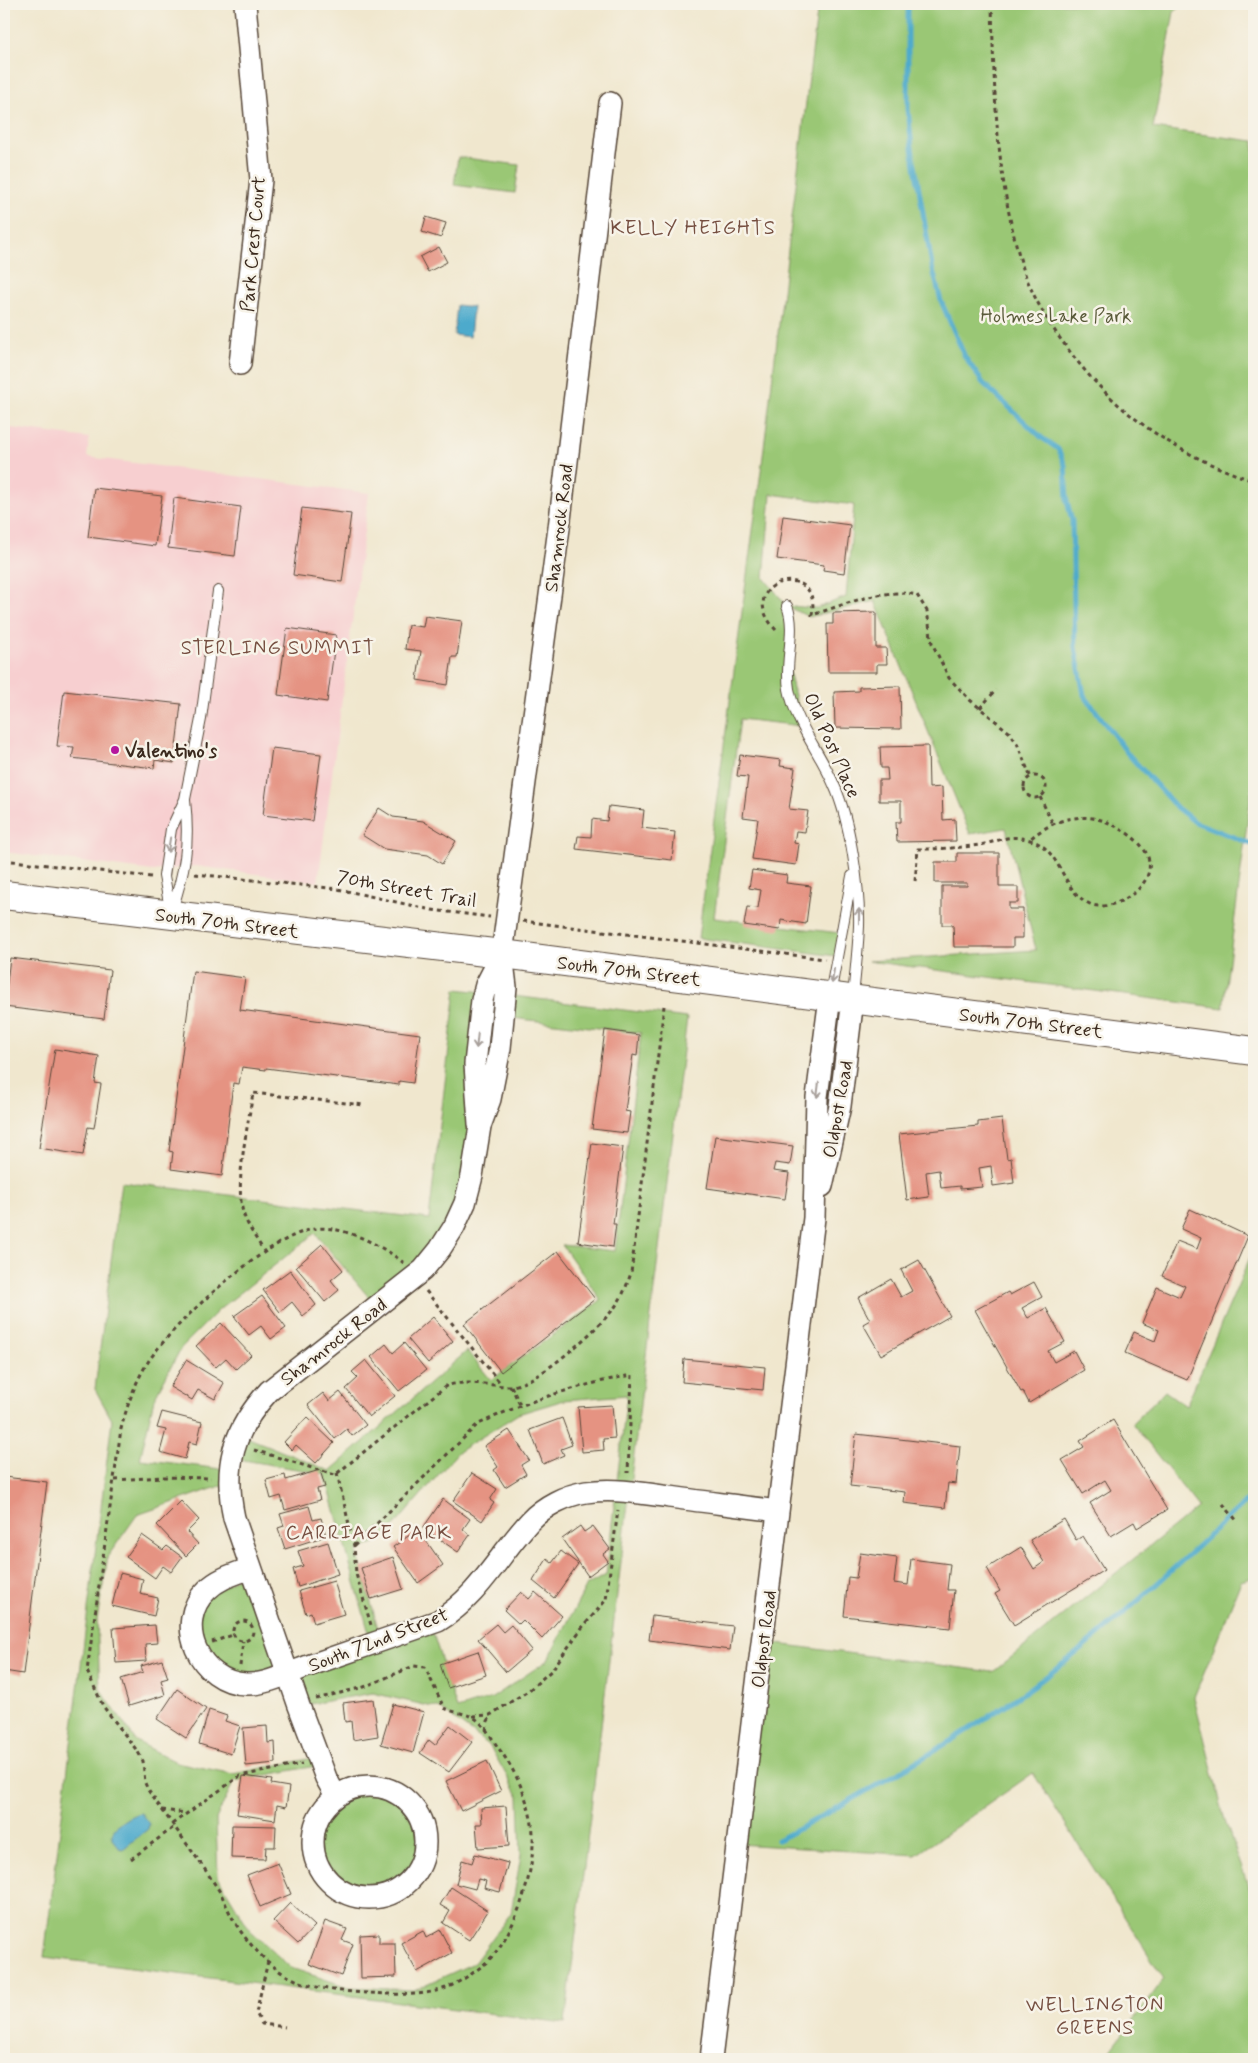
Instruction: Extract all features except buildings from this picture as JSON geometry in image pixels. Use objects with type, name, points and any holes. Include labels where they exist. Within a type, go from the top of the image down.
[{"type":"main road","name":"South 70th Street","points":[[4,895],[502,954],[1254,1051]]},
{"type":"street","name":"Park Crest Court","points":[[240,364],[261,180],[245,4]]},
{"type":"street","name":"Shamrock Road","points":[[336,1796],[320,1761],[234,1518],[229,1497],[229,1479],[235,1444],[247,1418],[269,1391],[414,1277],[440,1249],[465,1203],[480,1126],[475,1064],[482,1000],[486,985],[502,954],[557,538],[610,103]]},
{"type":"street","name":"Oldpost Road","points":[[711,2059],[814,1218],[840,1106],[841,998]]},
{"type":"street","name":"South 72nd Street","points":[[288,1673],[438,1621],[456,1610],[471,1597],[526,1525],[549,1506],[584,1492],[623,1491],[778,1511]]},
{"type":"street","points":[[251,1568],[218,1580],[196,1604],[191,1620],[194,1648],[202,1662],[214,1674],[229,1682],[256,1683],[288,1673]]},
{"type":"street","points":[[370,1786],[387,1789],[403,1797],[416,1810],[423,1826],[425,1845],[422,1862],[413,1878],[399,1890],[382,1897],[362,1898],[344,1893],[329,1882],[318,1866],[313,1847],[314,1828],[322,1810],[336,1796],[352,1788],[370,1786]]},
{"type":"lane","points":[[171,915],[164,876],[171,829],[185,799],[204,702],[218,592]]},
{"type":"lane","name":"Old Post Place","points":[[787,606],[791,623],[787,662],[789,687],[795,711],[840,799],[848,827],[859,903],[859,926],[841,998]]},
{"type":"lane","points":[[171,915],[184,875],[189,832],[185,799]]},
{"type":"lane","name":"Old Post Place","points":[[841,998],[835,960],[853,868]]},
{"type":"path","points":[[992,4],[998,154],[1021,264],[1036,299],[1053,330],[1081,367],[1111,400],[1144,426],[1176,447],[1206,462],[1254,481]]},
{"type":"path","points":[[778,634],[765,617],[762,607],[765,595],[771,587],[780,582],[800,583],[807,588],[812,597],[812,615],[885,594],[906,592],[917,595],[927,611],[932,643],[939,661],[949,678],[980,708],[1009,732],[1017,743],[1031,778]]},
{"type":"path","points":[[980,708],[996,690]]},
{"type":"path","points":[[1038,777],[1044,781],[1046,788],[1040,797],[1033,798],[1025,792],[1026,782],[1031,778],[1038,777]]},
{"type":"path","points":[[1040,797],[1053,824]]},
{"type":"path","points":[[915,881],[918,849],[977,845],[1004,837],[1030,840],[1042,844],[1051,852],[1067,882],[1080,897],[1091,905],[1111,904],[1125,899],[1139,889],[1149,877],[1151,869],[1144,849],[1116,826],[1089,817],[1069,818],[1053,824],[1040,830],[1030,840]]},
{"type":"path","points":[[4,860],[146,877],[164,876]]},
{"type":"path","name":"70th Street Trail","points":[[184,875],[202,874],[338,889],[432,910],[835,960]]},
{"type":"path","points":[[235,1444],[335,1475],[446,1386],[459,1383],[511,1386],[537,1376],[580,1344],[601,1323],[624,1294],[631,1273],[664,1006]]},
{"type":"path","points":[[264,1253],[249,1225],[241,1201],[241,1179],[253,1093],[364,1105]]},
{"type":"path","points":[[414,1277],[500,1384]]},
{"type":"path","points":[[354,1546],[476,1425],[593,1382],[632,1375],[628,1479],[619,1499],[606,1600],[581,1629],[552,1670],[528,1691],[494,1713],[488,1721],[486,1731]]},
{"type":"path","points":[[511,1386],[521,1407]]},
{"type":"path","points":[[337,1472],[354,1546],[356,1574],[377,1642]]},
{"type":"path","points":[[115,1480],[162,1477],[229,1479]]},
{"type":"path","points":[[1224,1504],[1238,1522]]},
{"type":"path","points":[[245,1621],[252,1628],[252,1634],[248,1640],[238,1641],[233,1635],[233,1629],[236,1623],[245,1621]]},
{"type":"path","points":[[469,1716],[494,1713]]},
{"type":"path","points":[[131,1859],[186,1814],[240,1776],[320,1761]]},
{"type":"path","points":[[162,1810],[186,1814]]},
{"type":"path","points":[[268,1961],[256,2013],[258,2020],[262,2024],[285,2028]]},
{"type":"shaded area","name":"STERLING SUMMIT","points":[[4,427],[89,438],[87,457],[369,493],[318,882],[196,866],[153,871],[4,852]]},
{"type":"green space","name":"Holmes Lake Park","points":[[818,4],[1183,4],[1174,12],[1153,128],[1254,141],[1254,771],[1223,1008],[868,961],[1036,950],[1006,828],[970,834],[875,601],[809,617],[788,607],[787,662],[802,726],[740,719],[714,918],[840,933],[836,956],[698,938],[763,456]],"holes":[[[771,494],[854,505],[846,597],[817,608],[787,606],[764,578]]]},
{"type":"green space","points":[[458,157],[519,165],[515,193],[454,185]]},
{"type":"green space","points":[[456,989],[484,992],[476,1096],[454,1227],[377,1307],[315,1233],[220,1309],[181,1348],[154,1399],[140,1459],[229,1470],[229,1483],[137,1515],[108,1556],[97,1620],[100,1689],[136,1741],[176,1762],[233,1774],[318,1757],[321,1765],[234,1781],[216,1819],[218,1877],[250,1930],[291,1968],[348,1987],[414,1990],[474,1963],[511,1913],[521,1855],[519,1797],[489,1745],[441,1709],[373,1693],[299,1706],[287,1673],[256,1683],[202,1662],[196,1605],[251,1568],[288,1673],[372,1644],[325,1474],[232,1458],[239,1434],[330,1471],[467,1351],[491,1380],[601,1300],[562,1245],[615,1251],[641,1033],[503,1017],[506,995],[687,1018],[565,2023],[44,1957],[112,1420],[95,1389],[121,1182],[429,1219]],"holes":[[[627,1395],[606,1575],[587,1585],[548,1660],[492,1698],[457,1709],[430,1624],[381,1640],[357,1551],[383,1539],[458,1452],[518,1414],[564,1400]]]},
{"type":"green space","points":[[1254,1248],[1254,1577],[1241,1581],[1194,1697],[1225,1821],[1254,1902],[1254,2059],[1104,2059],[1164,1979],[1033,1773],[916,1855],[737,1844],[762,1642],[993,1672],[1198,1507],[1132,1423],[1165,1391],[1186,1406]]},
{"type":"green space","points":[[369,1786],[390,1790],[409,1802],[421,1821],[425,1842],[421,1863],[409,1882],[390,1894],[369,1898],[348,1894],[329,1882],[317,1863],[313,1842],[317,1821],[329,1802],[348,1790]]},
{"type":"water","points":[[457,305],[473,307],[470,337],[454,335]]},
{"type":"water","points":[[141,1813],[149,1824],[148,1829],[123,1849],[119,1848],[112,1838],[114,1829],[127,1818]]},
{"type":"waterway","points":[[908,4],[908,109],[912,148],[932,266],[941,301],[965,357],[983,383],[1042,438],[1058,449],[1065,465],[1067,501],[1072,521],[1075,647],[1084,695],[1128,754],[1177,808],[1195,822],[1254,845]]},
{"type":"waterway","points":[[778,1840],[904,1769],[965,1732],[1025,1692],[1114,1622],[1254,1494]]},
{"type":"place","name":"Valentino's","points":[[115,750]]},
{"type":"district","name":"KELLY HEIGHTS","points":[[693,227]]},
{"type":"district","name":"STERLING SUMMIT","points":[[278,647]]},
{"type":"district","name":"CARRIAGE PARK","points":[[369,1532]]},
{"type":"district","name":"WELLINGTON GREENS","points":[[1095,2016]]}]
